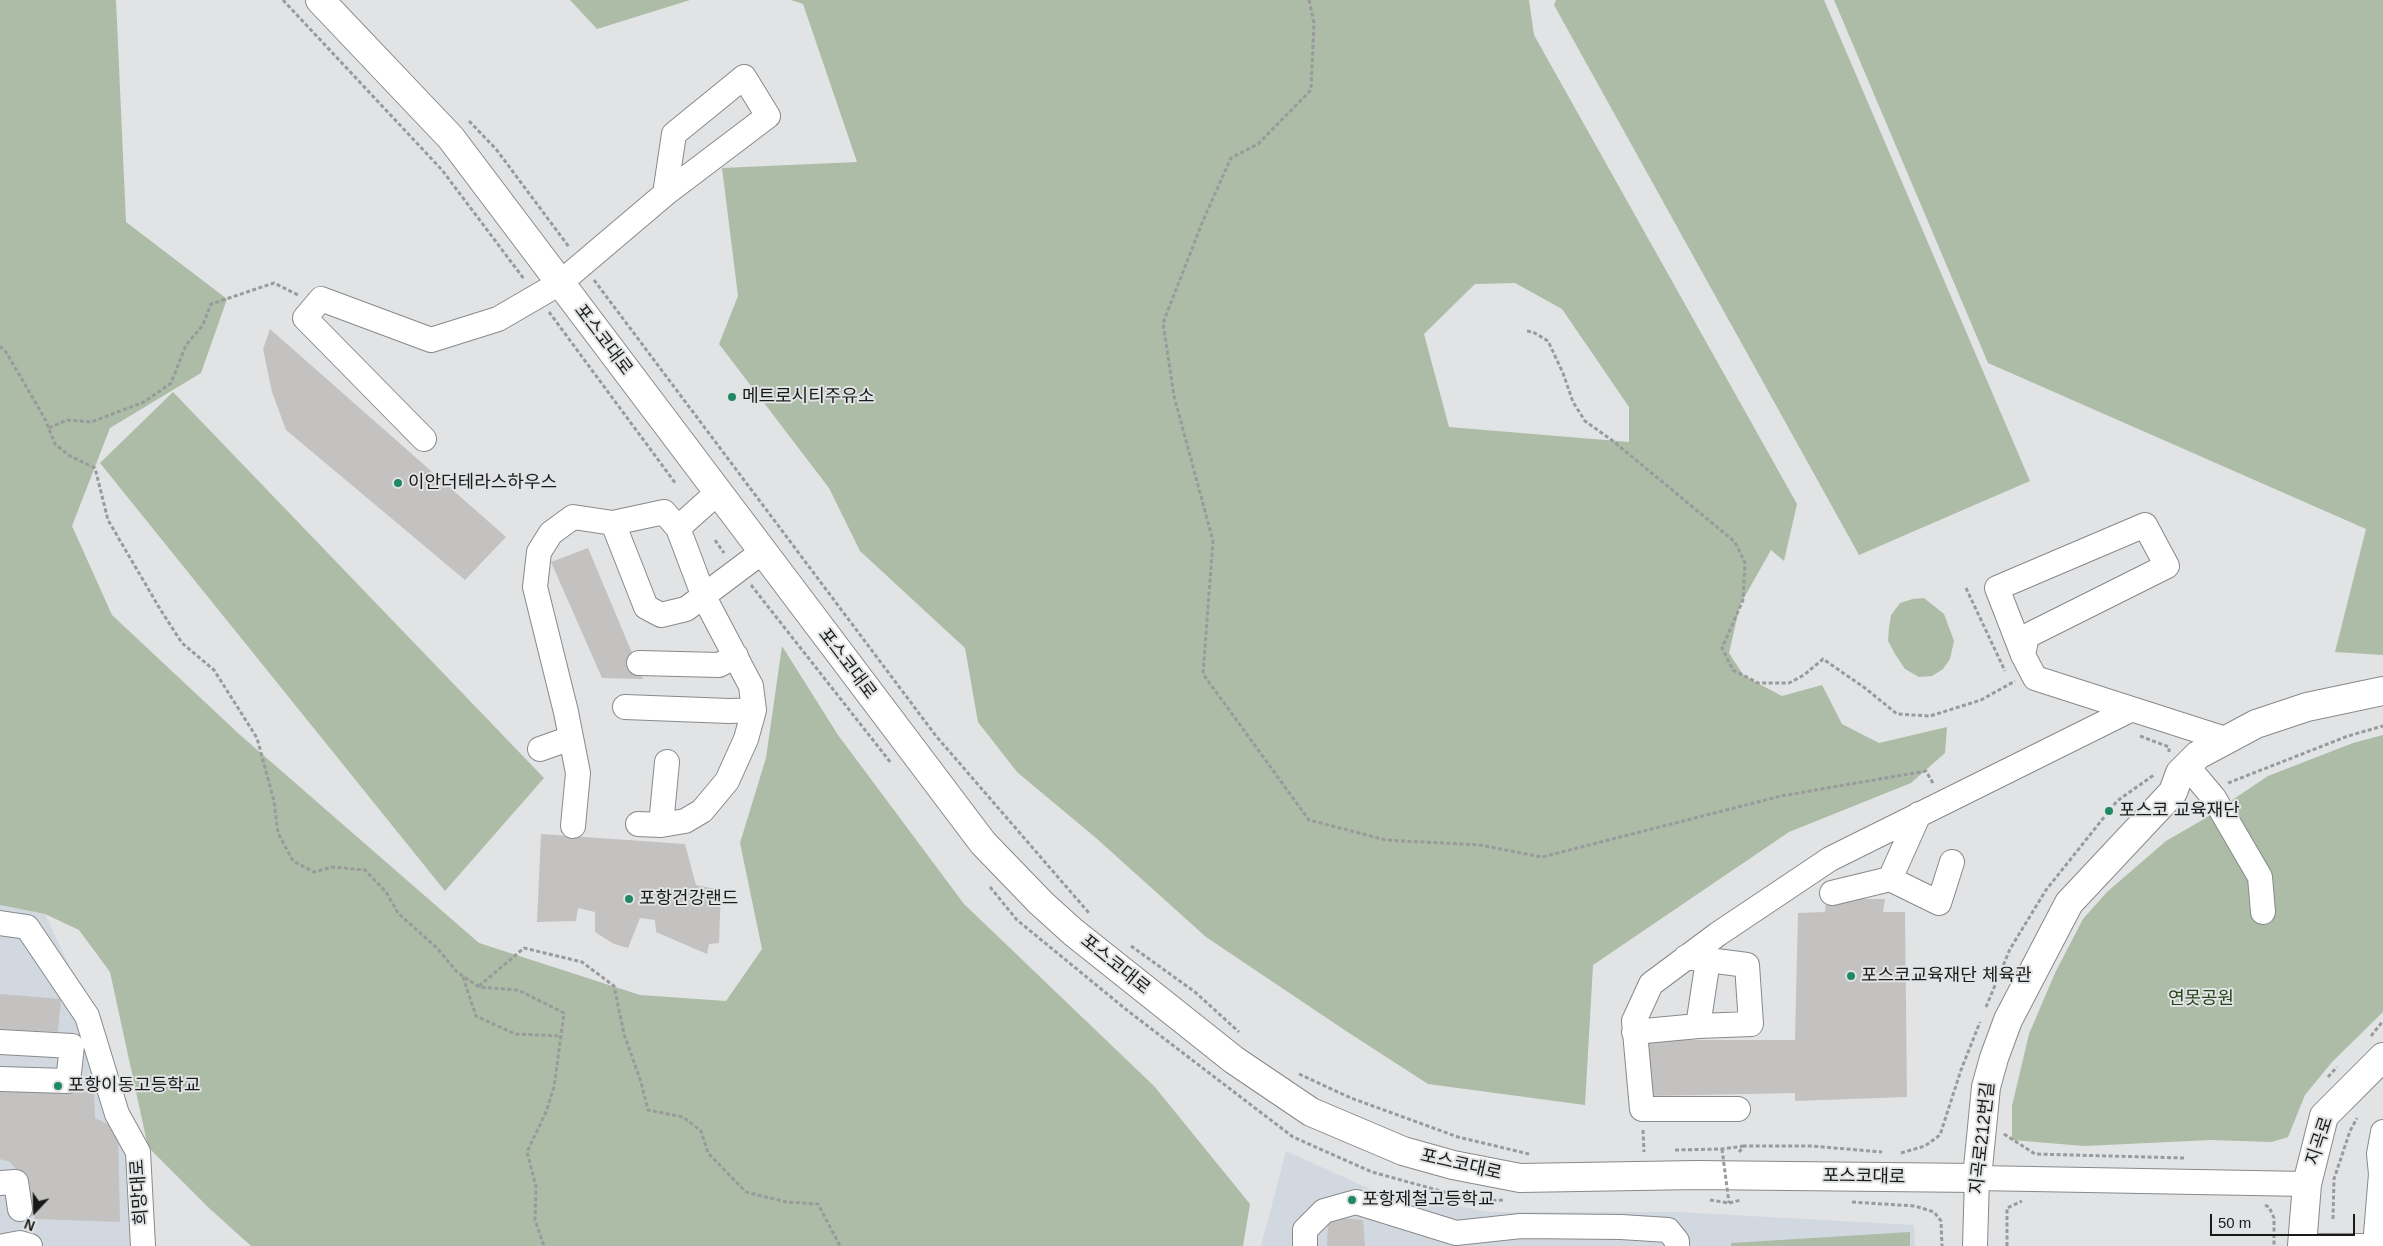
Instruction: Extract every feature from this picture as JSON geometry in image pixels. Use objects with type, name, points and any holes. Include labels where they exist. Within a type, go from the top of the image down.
[{"type":"main road","name":"포스코대로","points":[[320,0],[451,138],[717,493],[983,843],[1035,897],[1073,932],[1234,1060],[1312,1112],[1372,1139],[1419,1156],[1453,1165],[1520,1178],[1696,1176],[1976,1178]]},
{"type":"main road","name":"지곡로212번길","points":[[1976,1178],[1986,1087],[2008,1020],[2069,903],[2173,792],[2180,773],[2198,755],[2256,724],[2307,707],[2383,691]]},
{"type":"main road","name":"지곡로","points":[[2302,1246],[2307,1184],[2324,1116],[2383,1057]]},
{"type":"street","points":[[424,439],[305,318],[320,299],[431,340],[498,319],[560,283],[665,194],[768,116],[744,77],[674,134],[665,194]]},
{"type":"street","points":[[678,528],[717,493]]},
{"type":"street","points":[[573,826],[578,773],[534,588],[539,552],[551,532],[573,517],[613,523],[664,512],[678,528],[704,597],[751,686],[754,710],[746,739],[727,781],[702,811],[685,821],[661,825],[638,824]]},
{"type":"street","points":[[613,523],[646,607],[661,615],[686,610],[737,569],[762,552]]},
{"type":"street","points":[[2026,663],[2027,636],[2167,566],[2145,525],[1997,588],[2026,663],[2035,678],[2042,682],[2225,739]]},
{"type":"street","points":[[639,663],[719,665],[736,656]]},
{"type":"street","points":[[625,707],[729,711],[754,710]]},
{"type":"street","points":[[1738,1109],[1642,1109],[1634,1021],[1651,984],[1697,959],[1830,859],[2132,709]]},
{"type":"street","points":[[540,749],[571,738]]},
{"type":"street","points":[[661,825],[667,762]]},
{"type":"street","points":[[2186,766],[2210,794],[2260,877],[2263,912]]},
{"type":"street","points":[[1890,879],[1919,814]]},
{"type":"street","points":[[1832,893],[1890,879],[1939,902],[1952,862]]},
{"type":"street","name":"희망대로","points":[[0,923],[27,927],[87,1016],[117,1114],[138,1152],[143,1246]]},
{"type":"street","points":[[1634,1032],[1698,1026],[1751,1024],[1747,965],[1697,959]]},
{"type":"street","points":[[1697,959],[1698,1026]]},
{"type":"street","points":[[0,1042],[72,1046],[68,1081],[0,1079]]},
{"type":"street","points":[[2302,1246],[2375,1246],[2382,1174],[2379,1154],[2383,1132]]},
{"type":"street","name":"포스코대로","points":[[1976,1178],[2307,1184]]},
{"type":"street","name":"지곡로212번길","points":[[1975,1246],[1976,1178]]},
{"type":"street","points":[[0,1183],[16,1182],[20,1210]]},
{"type":"street","points":[[1305,1246],[1305,1230],[1324,1211],[1356,1202],[1456,1233],[1498,1228],[1612,1227],[1668,1230],[1677,1242],[1677,1246]]},
{"type":"street","points":[[4,1246],[20,1243],[30,1246]]},
{"type":"path","points":[[283,0],[442,170],[676,484]]},
{"type":"path","points":[[1309,0],[1314,23],[1311,90],[1258,144],[1231,158],[1204,218],[1163,323],[1174,396],[1213,541],[1203,674],[1309,820],[1386,840],[1480,845],[1542,857],[1781,796],[1926,771],[1937,791],[1919,814]]},
{"type":"path","points":[[469,120],[496,148],[936,736],[1095,920]]},
{"type":"path","points":[[49,428],[67,420],[91,422],[144,402],[171,383],[186,345],[203,325],[211,304],[274,283]]},
{"type":"path","points":[[1526,331],[1533,332],[1548,341],[1563,373],[1573,402],[1585,421],[1613,441],[1735,542],[1745,563],[1743,600],[1722,648],[1733,670],[1758,683],[1789,683],[1804,675],[1823,659],[1866,688],[1896,714],[1930,716],[1981,700],[2026,663]]},
{"type":"path","points":[[0,346],[6,352],[49,428],[55,444],[70,456],[95,468],[108,520],[160,609],[182,643],[214,670],[257,738],[274,800],[278,833],[293,861],[314,872],[332,867],[365,870],[386,892],[398,913],[437,948],[456,972],[479,987],[518,990],[564,1013],[554,1087],[546,1112],[527,1152],[536,1187],[535,1220],[544,1246]]},
{"type":"path","points":[[715,540],[728,558]]},
{"type":"path","points":[[2210,794],[2233,781],[2348,736],[2383,726]]},
{"type":"path","points":[[1126,942],[1195,992],[1244,1036]]},
{"type":"path","points":[[479,987],[524,948],[582,962],[614,986],[624,1034],[648,1110],[683,1117],[701,1131],[708,1153],[746,1192],[786,1202],[818,1204],[840,1246]]},
{"type":"path","points":[[463,976],[476,1016],[515,1034],[560,1036]]},
{"type":"path","points":[[1298,1074],[1351,1098],[1458,1137],[1534,1155]]},
{"type":"path","points":[[2334,1219],[2334,1180],[2350,1131],[2357,1116]]},
{"type":"path","points":[[2005,1128],[2004,1135],[2036,1154],[2188,1159]]},
{"type":"path","points":[[1738,1153],[1744,1146]]},
{"type":"path","points":[[1711,1156],[1702,1149],[1744,1146],[1812,1146],[1889,1152]]},
{"type":"path","points":[[1898,1153],[1925,1146]]},
{"type":"path","points":[[1722,1149],[1729,1203]]},
{"type":"path","points":[[1720,1155],[1729,1154]]},
{"type":"path","points":[[1709,1198],[1749,1196]]},
{"type":"path","points":[[2007,1246],[2007,1208],[2024,1200]]},
{"type":"path","points":[[1846,1202],[1915,1206],[1934,1212],[1941,1221],[1942,1246]]},
{"type":"path","points":[[2274,1218],[2274,1246]]},
{"type":"shaded area","name":"포항이동고등학교","points":[[0,905],[45,914],[92,1014],[129,1127],[136,1246],[44,1246],[18,1229],[0,1245]]},
{"type":"shaded area","name":"포항제철고등학교","points":[[1286,1151],[1370,1189],[1489,1212],[1678,1212],[1914,1225],[1915,1246],[1261,1246]]},
{"type":"green space","points":[[0,0],[116,0],[126,222],[227,299],[201,373],[110,428],[72,526],[112,615],[239,734],[479,943],[640,995],[726,1001],[762,949],[740,843],[766,758],[782,646],[838,735],[964,904],[1154,1086],[1250,1204],[1243,1246],[251,1246],[209,1208],[148,1147],[110,972],[79,930],[45,914],[0,905]]},
{"type":"green space","points":[[570,0],[690,0],[597,29]]},
{"type":"green space","points":[[791,0],[1529,0],[1534,35],[1797,504],[1784,561],[1771,550],[1740,605],[1729,653],[1744,676],[1782,696],[1822,685],[1842,724],[1879,743],[1947,727],[1945,753],[1911,783],[1789,832],[1593,965],[1585,1105],[1428,1084],[1349,1033],[1206,937],[1096,838],[1017,772],[978,722],[965,648],[860,551],[829,488],[719,344],[738,296],[722,168],[857,162],[803,4]],"holes":[[[1515,283],[1562,309],[1629,407],[1629,442],[1449,427],[1424,334],[1475,284]]]},
{"type":"green space","points":[[1556,0],[1824,0],[2030,481],[1859,555],[1554,5]]},
{"type":"green space","points":[[1834,0],[2383,0],[2383,655],[2335,652],[2366,529],[1988,363]]},
{"type":"green space","points":[[173,392],[544,778],[445,891],[100,463]]},
{"type":"green space","points":[[1924,598],[1944,614],[1954,641],[1950,659],[1943,669],[1932,676],[1919,677],[1905,669],[1888,641],[1891,615],[1900,603]]},
{"type":"green space","name":"연못공원","points":[[2383,735],[2383,1012],[2332,1062],[2305,1095],[2288,1137],[2272,1142],[2211,1140],[2084,1146],[2012,1140],[2012,1106],[2029,1034],[2055,973],[2083,919],[2107,892],[2166,841],[2204,819],[2268,776],[2353,743]]},
{"type":"green space","points":[[1910,1232],[1910,1246],[1731,1246],[1731,1243]]},
{"type":"building","name":"이안더테라스하우스","points":[[270,329],[506,537],[465,580],[286,430],[272,392],[263,349]]},
{"type":"building","points":[[588,548],[643,679],[602,678],[551,562]]},
{"type":"building","name":"포항건강랜드","points":[[541,834],[685,844],[696,885],[721,890],[719,943],[709,944],[707,954],[656,932],[655,920],[640,918],[628,948],[614,944],[595,932],[595,912],[578,908],[576,921],[537,922]]},
{"type":"building","name":"포스코교육재단 체육관","points":[[1826,899],[1885,899],[1883,912],[1905,912],[1907,1097],[1795,1101],[1795,1093],[1650,1096],[1651,1070],[1644,1069],[1644,1040],[1795,1040],[1798,913],[1825,912]]},
{"type":"building","name":"포항이동고등학교","points":[[0,994],[61,999],[58,1032],[0,1029]]},
{"type":"building","name":"포항이동고등학교","points":[[0,1087],[94,1090],[95,1118],[118,1129],[120,1222],[35,1219],[31,1194],[23,1178],[10,1162],[0,1159]]},
{"type":"building","name":"포항제철고등학교","points":[[1328,1217],[1363,1220],[1365,1246],[1327,1246]]},
{"type":"place","name":"메트로시티주유소","points":[[732,397]]},
{"type":"place","name":"이안더테라스하우스","points":[[398,483]]},
{"type":"place","name":"포스코 교육재단","points":[[2109,811]]},
{"type":"place","name":"포항건강랜드","points":[[629,899]]},
{"type":"place","name":"포스코교육재단 체육관","points":[[1851,976]]},
{"type":"place","name":"포항이동고등학교","points":[[58,1086]]},
{"type":"place","name":"포항제철고등학교","points":[[1352,1200]]}]
